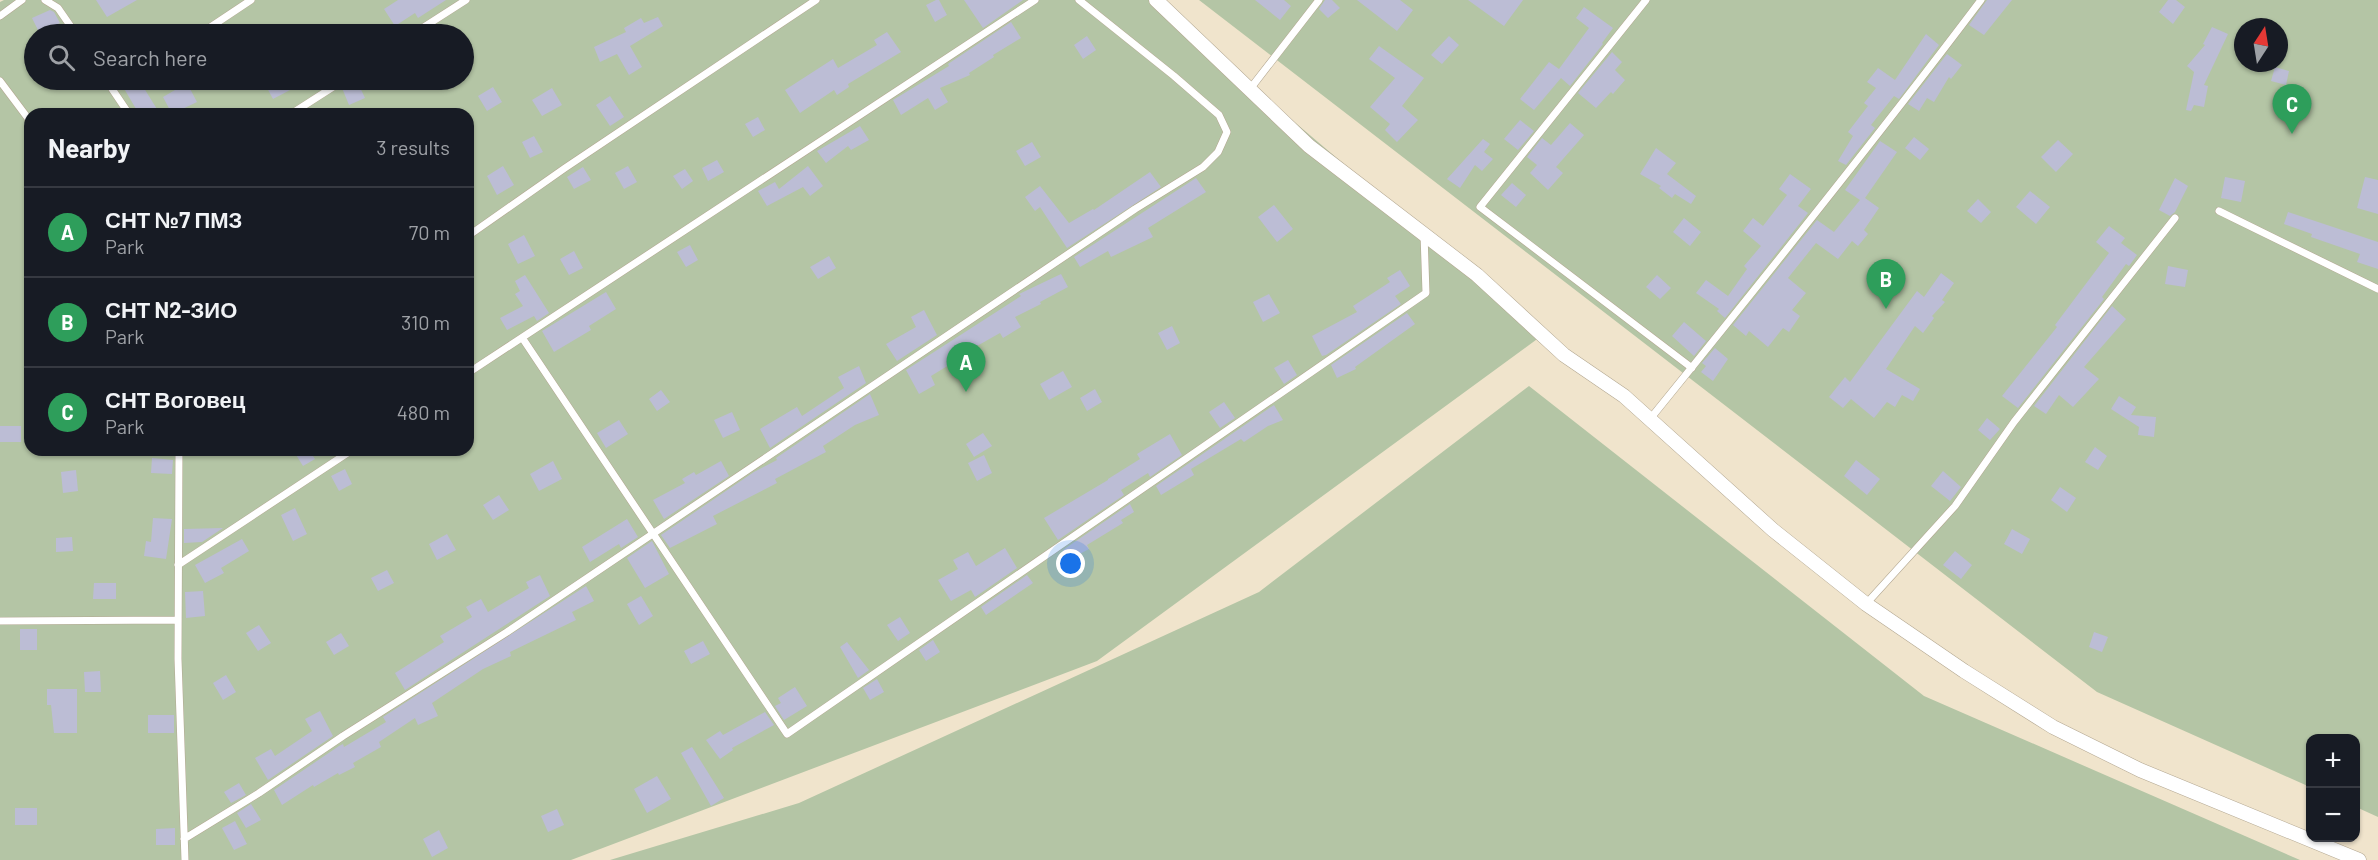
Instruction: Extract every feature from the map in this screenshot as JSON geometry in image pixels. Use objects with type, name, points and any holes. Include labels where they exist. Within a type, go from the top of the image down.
[{"type":"street","points":[[1156,0],[1309,146],[1477,275],[1564,356],[1624,396],[1773,531],[1866,604],[1964,671],[2053,727],[2140,770],[2358,860]]},
{"type":"lane","points":[[0,16],[22,0]]},
{"type":"lane","points":[[45,0],[58,8],[69,24]]},
{"type":"lane","points":[[215,24],[252,0]]},
{"type":"lane","points":[[429,24],[466,0]]},
{"type":"lane","points":[[474,232],[816,0]]},
{"type":"lane","points":[[474,369],[1035,0]]},
{"type":"lane","points":[[184,839],[498,638],[1135,209],[1203,166],[1218,152],[1227,132],[1220,115],[1079,0]]},
{"type":"lane","points":[[1250,89],[1319,0]]},
{"type":"lane","points":[[1646,0],[1480,207],[1692,368]]},
{"type":"lane","points":[[1650,419],[1892,118],[1981,0]]},
{"type":"lane","points":[[0,81],[24,113]]},
{"type":"lane","points":[[113,90],[125,108]]},
{"type":"lane","points":[[300,108],[328,90]]},
{"type":"lane","points":[[2219,211],[2378,289]]},
{"type":"lane","points":[[1866,604],[1955,506],[2014,422],[2175,218]]},
{"type":"lane","points":[[523,339],[787,734],[1426,293],[1424,234]]},
{"type":"lane","points":[[179,456],[178,620],[185,860]]},
{"type":"lane","points":[[178,565],[343,456]]},
{"type":"lane","points":[[0,621],[178,620]]},
{"type":"green space","points":[[4,0],[1151,0],[1544,334],[1097,661],[571,860],[0,860],[0,2]]},
{"type":"green space","points":[[1199,0],[2378,0],[2378,817],[2360,809],[2360,734],[2306,734],[2306,785],[2097,692]]},
{"type":"green space","points":[[1529,386],[1924,696],[2300,860],[610,860],[799,803],[1259,592]]},
{"type":"building","points":[[96,0],[137,0],[107,17]]},
{"type":"building","points":[[398,0],[446,0],[418,18],[415,13],[398,24],[394,24],[384,9]]},
{"type":"building","points":[[939,0],[947,15],[935,22],[926,5]]},
{"type":"building","points":[[964,0],[1023,0],[983,28]]},
{"type":"building","points":[[1255,0],[1284,0],[1291,6],[1280,20]]},
{"type":"building","points":[[1325,0],[1332,0],[1340,8],[1328,18],[1319,9]]},
{"type":"building","points":[[1357,0],[1400,0],[1413,10],[1397,31]]},
{"type":"building","points":[[1468,0],[1523,0],[1504,26]]},
{"type":"building","points":[[1987,0],[2012,0],[1984,35],[1969,25]]},
{"type":"building","points":[[2168,0],[2176,0],[2185,7],[2173,24],[2159,12]]},
{"type":"building","points":[[1584,7],[1613,28],[1570,86],[1561,78],[1534,110],[1520,99],[1549,62],[1559,69],[1589,28],[1576,18]]},
{"type":"building","points":[[50,10],[54,12],[60,23],[35,24],[32,18]]},
{"type":"building","points":[[658,17],[663,26],[630,46],[642,67],[629,75],[617,54],[600,62],[594,47],[626,32],[624,28],[641,18],[644,23]]},
{"type":"building","points":[[1011,22],[1021,38],[993,55],[994,57],[969,73],[970,75],[940,88],[948,102],[935,110],[928,98],[901,115],[893,100],[949,66],[948,64]]},
{"type":"building","points":[[2212,27],[2228,34],[2204,85],[2208,86],[2204,107],[2194,105],[2191,111],[2186,110],[2194,72],[2187,66],[2205,45],[2203,44]]},
{"type":"building","points":[[887,32],[901,52],[848,84],[849,87],[837,95],[834,90],[800,113],[785,90],[833,59],[838,68],[877,45],[874,40]]},
{"type":"building","points":[[1926,34],[1939,45],[1899,99],[1894,96],[1871,125],[1875,128],[1846,165],[1838,161],[1853,136],[1848,132],[1868,106],[1864,103],[1876,88],[1867,82],[1878,68],[1895,80]]},
{"type":"building","points":[[1087,36],[1096,50],[1083,59],[1074,45]]},
{"type":"building","points":[[1449,36],[1459,45],[1442,64],[1431,55]]},
{"type":"building","points":[[1379,46],[1424,78],[1402,106],[1418,120],[1397,142],[1385,130],[1390,124],[1370,107],[1395,78],[1369,59]]},
{"type":"building","points":[[1612,52],[1622,62],[1615,70],[1625,80],[1596,108],[1578,93]]},
{"type":"building","points":[[1947,54],[1962,65],[1951,79],[1949,77],[1934,102],[1927,98],[1919,111],[1908,104]]},
{"type":"building","points":[[2289,71],[2286,85],[2271,81],[2274,72]]},
{"type":"building","points":[[493,87],[502,102],[487,111],[478,96]]},
{"type":"building","points":[[552,88],[562,105],[542,116],[532,100]]},
{"type":"building","points":[[125,90],[145,90],[156,108],[135,108]]},
{"type":"building","points":[[175,90],[191,90],[197,102],[184,108],[169,108],[163,97]]},
{"type":"building","points":[[268,90],[290,90],[273,99]]},
{"type":"building","points":[[343,90],[361,90],[365,98],[349,105]]},
{"type":"building","points":[[610,96],[624,117],[610,126],[596,105]]},
{"type":"building","points":[[758,117],[765,130],[753,137],[745,124]]},
{"type":"building","points":[[1520,120],[1534,131],[1518,150],[1504,139]]},
{"type":"building","points":[[1570,123],[1584,135],[1556,167],[1563,173],[1548,190],[1530,173],[1537,165],[1527,157],[1542,138],[1551,145]]},
{"type":"building","points":[[860,126],[869,140],[851,150],[848,146],[826,163],[817,151]]},
{"type":"building","points":[[534,136],[543,152],[530,158],[522,142]]},
{"type":"building","points":[[1914,137],[1929,149],[1920,160],[1905,148]]},
{"type":"building","points":[[1483,139],[1490,144],[1484,152],[1493,159],[1482,171],[1475,165],[1460,188],[1447,179]]},
{"type":"building","points":[[2058,140],[2073,154],[2056,172],[2041,157]]},
{"type":"building","points":[[1880,141],[1897,152],[1865,198],[1879,208],[1864,230],[1868,234],[1858,246],[1852,241],[1838,259],[1816,243],[1788,278],[1806,293],[1792,310],[1800,316],[1789,332],[1783,328],[1768,347],[1749,331],[1746,336],[1733,325],[1817,220],[1834,232],[1860,200],[1845,190]]},
{"type":"building","points":[[1032,142],[1041,157],[1025,166],[1016,151]]},
{"type":"building","points":[[1656,148],[1676,163],[1667,174],[1696,196],[1691,204],[1675,194],[1672,198],[1659,188],[1661,186],[1640,174]]},
{"type":"building","points":[[717,160],[724,172],[708,181],[702,168]]},
{"type":"building","points":[[503,166],[514,185],[497,195],[487,176]]},
{"type":"building","points":[[628,166],[637,182],[624,189],[615,173]]},
{"type":"building","points":[[808,166],[823,186],[810,196],[803,187],[767,206],[758,191],[775,182],[779,189]]},
{"type":"building","points":[[583,167],[591,180],[574,189],[567,177]]},
{"type":"building","points":[[685,169],[693,181],[682,189],[673,176]]},
{"type":"building","points":[[1150,172],[1161,187],[1067,248],[1040,207],[1035,211],[1025,197],[1040,186],[1069,223],[1094,210]]},
{"type":"building","points":[[1790,174],[1811,189],[1798,206],[1808,213],[1725,318],[1717,311],[1719,309],[1696,293],[1706,280],[1728,296],[1747,269],[1744,266],[1761,246],[1743,231],[1753,218],[1763,226],[1787,195],[1779,189]]},
{"type":"building","points":[[2225,177],[2245,181],[2241,202],[2221,198]]},
{"type":"building","points":[[2365,177],[2378,180],[2378,214],[2357,208]]},
{"type":"building","points":[[1196,178],[1206,192],[1148,228],[1153,237],[1111,257],[1108,251],[1080,267],[1074,257]]},
{"type":"building","points":[[2175,178],[2188,186],[2175,212],[2170,216],[2159,210]]},
{"type":"building","points":[[1512,183],[1526,195],[1516,207],[1501,195]]},
{"type":"building","points":[[2030,191],[2050,207],[2036,224],[2016,207]]},
{"type":"building","points":[[1978,199],[1991,212],[1981,223],[1967,211]]},
{"type":"building","points":[[1274,205],[1293,229],[1277,242],[1258,217]]},
{"type":"building","points":[[2288,212],[2378,242],[2378,269],[2357,262],[2360,254],[2311,237],[2312,234],[2284,224]]},
{"type":"building","points":[[1684,218],[1701,232],[1690,246],[1673,232]]},
{"type":"building","points":[[2109,226],[2125,238],[2121,243],[2137,255],[2129,266],[2126,264],[2102,297],[2104,299],[2018,408],[2002,396],[2057,327],[2055,325],[2109,253],[2096,242]]},
{"type":"building","points":[[524,235],[535,256],[518,264],[508,244]]},
{"type":"building","points":[[690,245],[698,260],[686,267],[677,252]]},
{"type":"building","points":[[574,251],[583,268],[569,275],[560,259]]},
{"type":"building","points":[[829,256],[836,268],[818,279],[810,267]]},
{"type":"building","points":[[2168,266],[2188,270],[2185,287],[2165,284]]},
{"type":"building","points":[[1400,270],[1410,286],[1395,296],[1401,304],[1322,356],[1312,336],[1357,312],[1353,306],[1390,282],[1387,278]]},
{"type":"building","points":[[1941,273],[1954,283],[1942,300],[1945,302],[1932,316],[1934,318],[1923,333],[1915,326],[1886,369],[1920,389],[1913,401],[1902,395],[1895,407],[1887,402],[1874,418],[1851,399],[1843,408],[1829,397],[1845,377],[1850,382],[1917,291],[1924,297]]},
{"type":"building","points":[[1061,274],[1068,287],[1015,317],[1021,327],[1003,338],[1000,333],[947,363],[949,365],[931,376],[935,385],[919,394],[906,370],[1021,296],[1019,294]]},
{"type":"building","points":[[525,275],[549,313],[537,321],[534,316],[507,330],[500,318],[523,306],[515,294],[520,291],[515,281]]},
{"type":"building","points":[[1657,275],[1671,288],[1660,299],[1646,287]]},
{"type":"building","points":[[606,292],[616,309],[589,326],[591,330],[554,352],[542,331]]},
{"type":"building","points":[[1269,294],[1280,313],[1263,322],[1253,302]]},
{"type":"building","points":[[2112,306],[2126,319],[2084,367],[2099,379],[2073,407],[2059,395],[2046,414],[2034,406]]},
{"type":"building","points":[[924,310],[937,335],[897,361],[886,344],[916,327],[911,317]]},
{"type":"building","points":[[1407,313],[1415,324],[1355,367],[1356,369],[1337,378],[1331,365]]},
{"type":"building","points":[[1684,322],[1706,341],[1694,356],[1672,336]]},
{"type":"building","points":[[1172,326],[1180,343],[1167,350],[1158,333]]},
{"type":"building","points":[[1715,348],[1728,359],[1713,381],[1701,372],[1706,366],[1702,363]]},
{"type":"building","points":[[1288,360],[1297,375],[1284,384],[1274,368]]},
{"type":"building","points":[[859,366],[866,383],[770,448],[760,429],[797,407],[802,416],[844,388],[838,377]]},
{"type":"building","points":[[1063,371],[1072,387],[1049,400],[1040,384]]},
{"type":"building","points":[[1095,389],[1102,402],[1087,411],[1080,398]]},
{"type":"building","points":[[661,390],[670,402],[657,411],[649,399]]},
{"type":"building","points":[[870,394],[879,415],[855,425],[823,446],[826,452],[775,479],[777,483],[713,516],[717,524],[670,548],[661,535],[754,472],[777,460],[776,458]]},
{"type":"building","points":[[2119,396],[2136,407],[2131,415],[2156,417],[2154,437],[2138,435],[2139,427],[2111,409]]},
{"type":"building","points":[[1224,402],[1235,418],[1220,428],[1209,412]]},
{"type":"building","points":[[1274,405],[1283,420],[1268,426],[1244,442],[1241,439],[1191,469],[1194,475],[1161,495],[1156,486]]},
{"type":"building","points":[[732,412],[740,430],[723,438],[714,420]]},
{"type":"building","points":[[1987,418],[2000,429],[1990,440],[1978,430]]},
{"type":"building","points":[[619,420],[628,434],[606,448],[597,433]]},
{"type":"building","points":[[0,426],[21,426],[21,442],[0,442]]},
{"type":"building","points":[[983,433],[992,446],[974,457],[966,444]]},
{"type":"building","points":[[1170,434],[1182,455],[1150,477],[1148,473],[1121,490],[1124,495],[1058,540],[1044,518],[1140,459],[1137,454]]},
{"type":"building","points":[[2095,447],[2107,456],[2098,470],[2085,462]]},
{"type":"building","points":[[984,455],[992,473],[977,481],[968,463]]},
{"type":"building","points":[[297,456],[313,456],[315,459],[303,466]]},
{"type":"building","points":[[152,458],[173,460],[172,474],[151,473]]},
{"type":"building","points":[[1856,460],[1880,479],[1867,495],[1844,476]]},
{"type":"building","points":[[553,461],[562,479],[539,491],[530,474]]},
{"type":"building","points":[[721,461],[729,476],[664,519],[653,500],[685,483],[682,479],[694,472],[696,475]]},
{"type":"building","points":[[345,469],[352,484],[339,491],[331,476]]},
{"type":"building","points":[[76,470],[78,491],[63,493],[61,472]]},
{"type":"building","points":[[1943,471],[1961,487],[1950,501],[1931,486]]},
{"type":"building","points":[[2060,487],[2076,498],[2067,512],[2051,500]]},
{"type":"building","points":[[499,495],[509,510],[493,520],[483,505]]},
{"type":"building","points":[[1130,504],[1134,512],[1121,520],[1123,523],[1087,545],[1089,549],[1072,558],[1070,554],[1067,556],[1063,550]]},
{"type":"building","points":[[295,508],[307,534],[293,541],[281,515]]},
{"type":"building","points":[[153,518],[172,519],[166,559],[144,556],[146,541],[151,542]]},
{"type":"building","points":[[627,519],[638,537],[621,548],[619,544],[590,562],[582,547]]},
{"type":"building","points":[[223,528],[202,542],[184,543],[184,529]]},
{"type":"building","points":[[2012,529],[2030,539],[2022,554],[2004,544]]},
{"type":"building","points":[[447,534],[456,550],[437,560],[429,544]]},
{"type":"building","points":[[72,537],[73,551],[56,552],[56,538]]},
{"type":"building","points":[[242,539],[249,551],[221,568],[224,573],[205,583],[195,565]]},
{"type":"building","points":[[652,541],[669,574],[645,588],[627,558]]},
{"type":"building","points":[[1005,548],[1017,568],[975,597],[971,590],[951,601],[938,580],[958,569],[953,560],[968,552],[976,566]]},
{"type":"building","points":[[1955,551],[1972,565],[1961,579],[1943,565]]},
{"type":"building","points":[[387,570],[394,583],[378,591],[371,578]]},
{"type":"building","points":[[540,575],[550,596],[405,690],[395,673],[444,642],[440,636],[472,617],[466,607],[481,599],[488,612],[529,588],[526,582]]},
{"type":"building","points":[[1027,575],[1033,583],[986,615],[981,607]]},
{"type":"building","points":[[94,583],[116,583],[116,599],[93,599]]},
{"type":"building","points":[[586,586],[594,601],[572,612],[576,620],[510,652],[511,656],[483,669],[432,703],[438,716],[418,725],[415,718],[379,742],[381,747],[353,763],[355,767],[339,775],[338,773],[314,787],[313,785],[282,805],[274,790],[339,746],[343,744],[344,747],[386,722],[383,717]]},
{"type":"building","points":[[203,591],[205,616],[186,618],[185,592]]},
{"type":"building","points":[[641,596],[653,616],[639,625],[627,604]]},
{"type":"building","points":[[900,617],[910,633],[898,641],[887,625]]},
{"type":"building","points":[[259,625],[271,643],[258,651],[246,633]]},
{"type":"building","points":[[20,629],[37,629],[37,650],[20,650]]},
{"type":"building","points":[[2094,632],[2108,637],[2102,652],[2089,647]]},
{"type":"building","points":[[341,633],[349,646],[334,655],[326,642]]},
{"type":"building","points":[[933,640],[940,652],[926,661],[919,650]]},
{"type":"building","points":[[703,641],[710,654],[691,664],[684,651]]},
{"type":"building","points":[[847,642],[869,670],[858,678],[840,647]]},
{"type":"building","points":[[100,671],[101,692],[85,692],[84,672]]},
{"type":"building","points":[[226,675],[236,692],[223,700],[213,683]]},
{"type":"building","points":[[877,679],[884,692],[870,700],[863,688]]},
{"type":"building","points":[[795,687],[807,706],[784,720],[775,706],[781,703],[778,698]]},
{"type":"building","points":[[47,689],[77,689],[77,733],[54,733],[51,705],[47,705]]},
{"type":"building","points":[[320,711],[333,736],[268,780],[255,758],[271,749],[275,756],[312,731],[305,719]]},
{"type":"building","points":[[765,712],[774,725],[732,748],[733,750],[720,759],[706,740],[720,731],[723,735]]},
{"type":"building","points":[[148,715],[174,715],[174,733],[148,733]]},
{"type":"building","points":[[692,747],[724,798],[711,806],[681,753]]},
{"type":"building","points":[[657,776],[671,799],[647,813],[634,789]]},
{"type":"building","points":[[239,783],[246,795],[231,803],[224,792]]},
{"type":"building","points":[[251,804],[261,820],[246,828],[237,813]]},
{"type":"building","points":[[15,808],[37,808],[37,825],[15,825]]},
{"type":"building","points":[[557,809],[564,825],[548,832],[541,816]]},
{"type":"building","points":[[235,821],[247,844],[234,850],[222,828]]},
{"type":"building","points":[[175,828],[175,845],[156,845],[156,829]]},
{"type":"building","points":[[439,830],[448,848],[432,857],[423,839]]},
{"type":"place","name":"СНТ Воговец","points":[[2292,134]]},
{"type":"place","name":"СНТ N2-ЗИО","points":[[1886,309]]},
{"type":"place","name":"СНТ №7 ПМЗ","points":[[966,392]]}]
